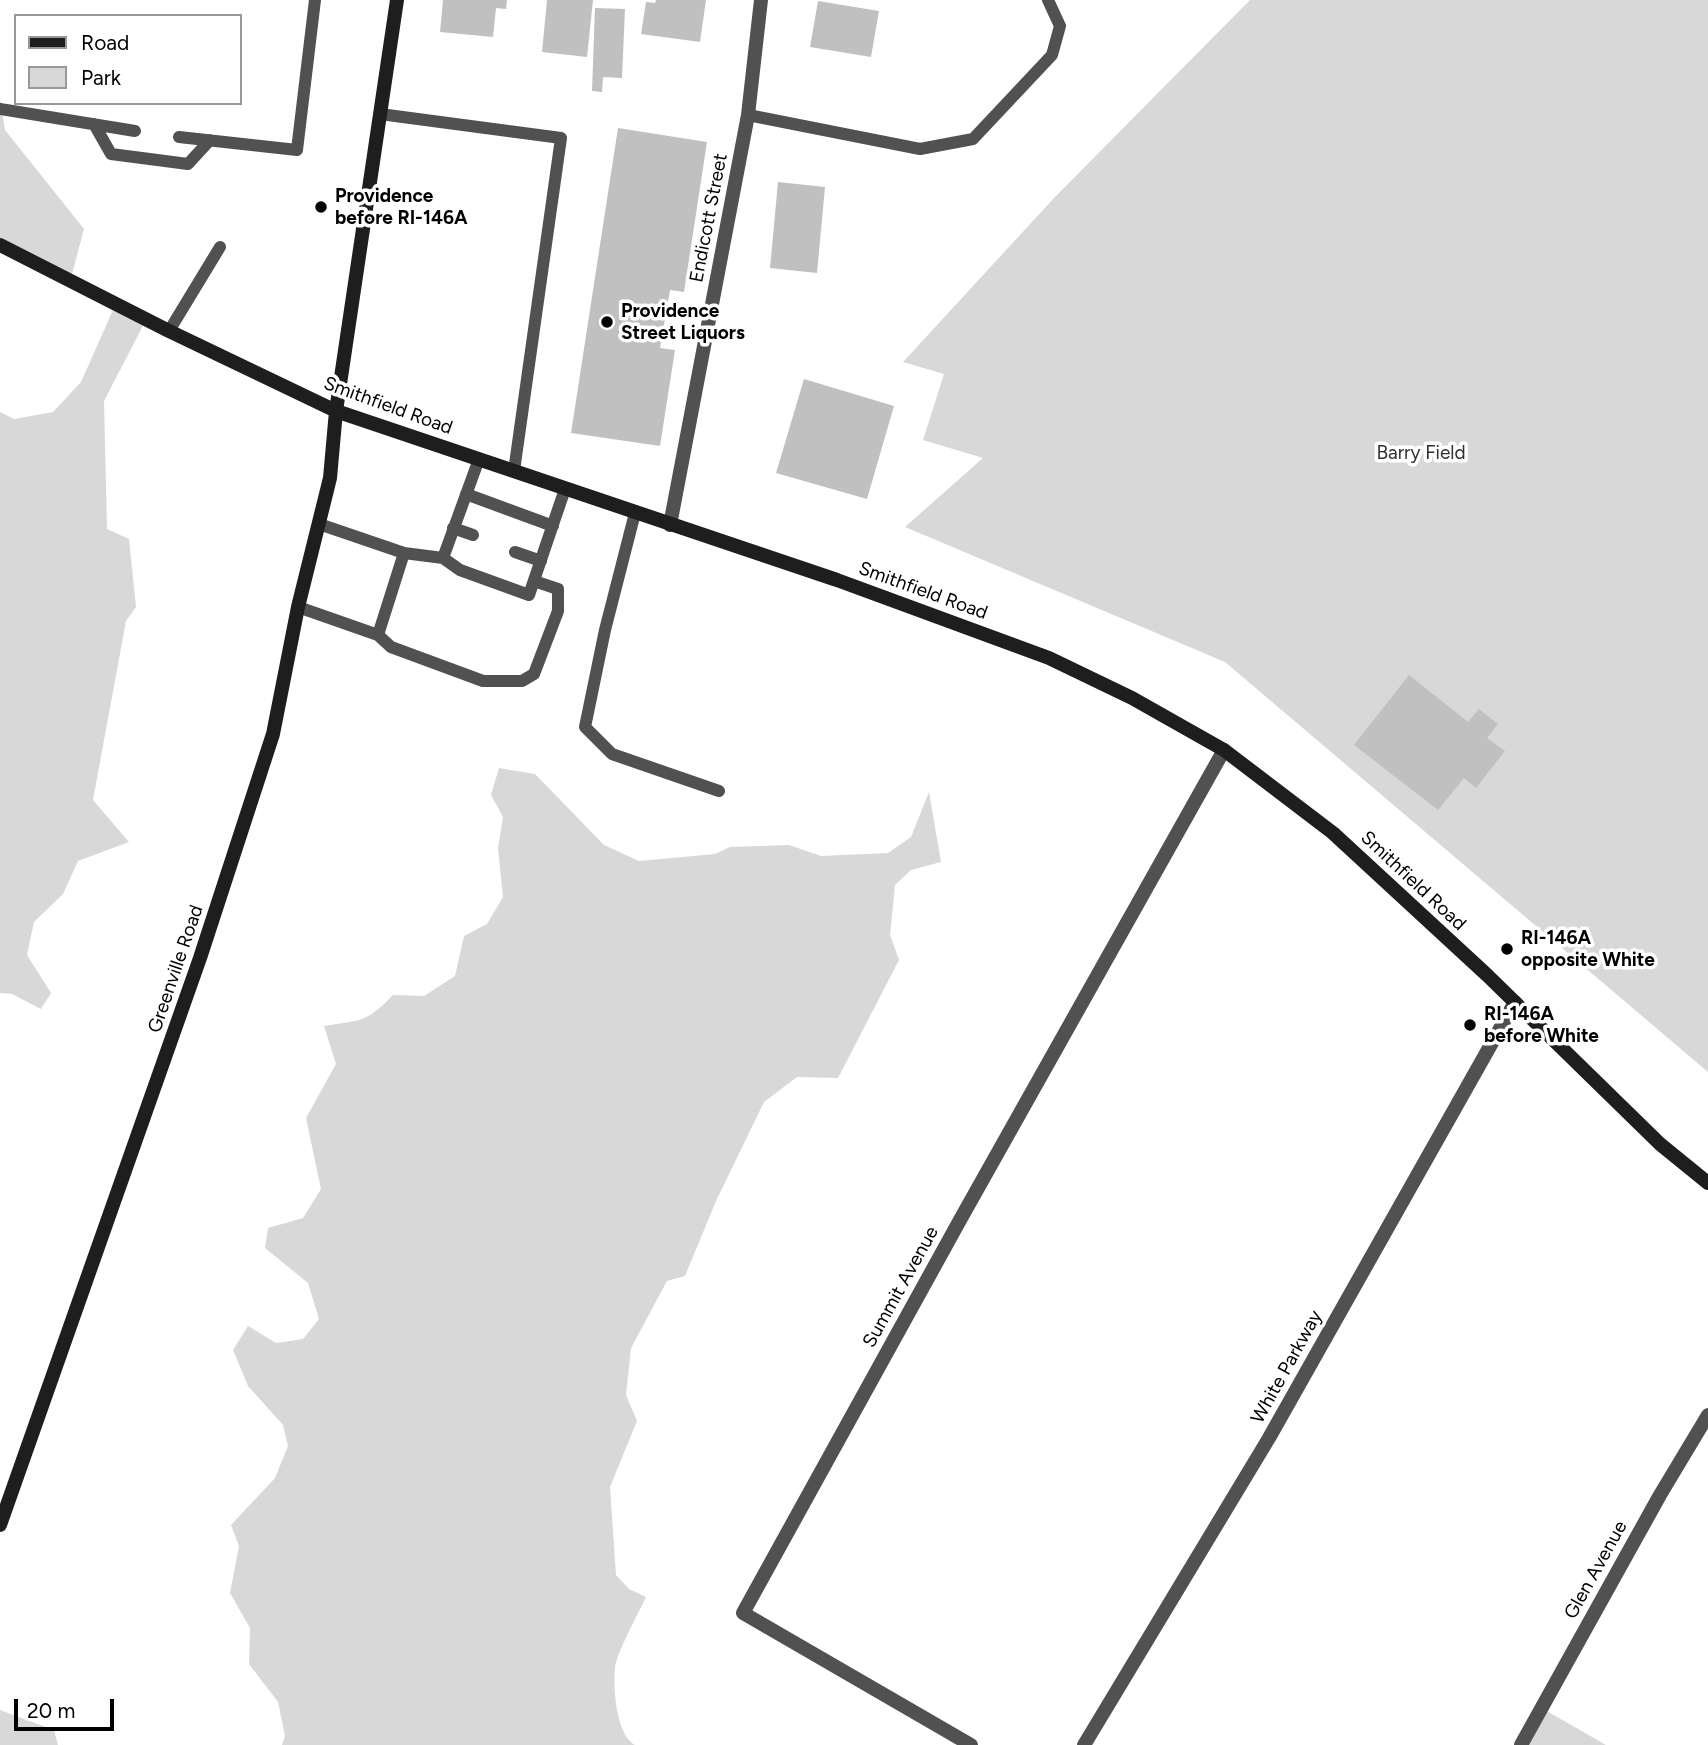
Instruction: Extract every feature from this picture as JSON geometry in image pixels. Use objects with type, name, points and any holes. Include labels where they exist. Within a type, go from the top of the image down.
[{"type":"main road","name":"Greenville Road","points":[[0,1525],[201,958],[273,734],[298,607],[330,478],[336,411],[397,0]]},
{"type":"main road","name":"Smithfield Road","points":[[0,245],[169,331],[336,411],[837,580],[1049,658],[1132,698],[1224,750],[1333,834],[1515,1002],[1660,1144],[1708,1183]]},
{"type":"street","name":"Endicott Street","points":[[670,525],[748,115],[761,0]]},
{"type":"street","name":"Summit Avenue","points":[[971,1745],[743,1614],[1224,750]]},
{"type":"street","name":"White Parkway","points":[[1084,1745],[1269,1438],[1515,1002]]},
{"type":"street","name":"Glen Avenue","points":[[1521,1745],[1660,1495],[1708,1415]]},
{"type":"lane","points":[[179,137],[297,150],[316,0]]},
{"type":"lane","points":[[748,115],[920,149],[973,139],[1052,55],[1060,26],[1048,0]]},
{"type":"lane","points":[[0,109],[135,131]]},
{"type":"lane","points":[[380,114],[561,138],[514,471]]},
{"type":"lane","points":[[94,124],[111,154],[188,164],[209,140]]},
{"type":"lane","points":[[169,331],[220,247]]},
{"type":"lane","points":[[443,558],[479,459]]},
{"type":"lane","points":[[319,524],[404,553],[443,558],[460,570],[529,595],[565,489]]},
{"type":"lane","points":[[466,494],[553,526]]},
{"type":"lane","points":[[635,513],[605,630],[585,727],[612,754],[719,791]]},
{"type":"lane","points":[[453,528],[473,536]]},
{"type":"lane","points":[[515,552],[541,561]]},
{"type":"lane","points":[[378,635],[404,553]]},
{"type":"lane","points":[[298,607],[378,635],[391,647],[483,681],[522,681],[534,674],[558,611],[558,589],[534,581]]},
{"type":"green space","name":"Barry Field","points":[[1250,0],[1708,0],[1708,1072],[1225,662],[905,527],[983,458],[923,440],[944,374],[903,362],[1054,198]]},
{"type":"green space","points":[[0,98],[5,130],[84,229],[72,274],[0,239]]},
{"type":"green space","points":[[117,301],[148,316],[104,401],[107,529],[129,539],[136,607],[126,621],[93,800],[129,842],[78,861],[63,894],[34,922],[27,955],[51,993],[41,1009],[12,994],[0,993],[0,412],[14,419],[53,412],[81,382]]},
{"type":"green space","points":[[499,768],[535,774],[604,845],[639,861],[715,854],[730,847],[789,845],[821,856],[888,853],[911,837],[929,792],[941,862],[911,870],[895,885],[890,935],[899,960],[838,1078],[797,1077],[764,1102],[716,1201],[685,1276],[667,1281],[631,1348],[626,1395],[637,1421],[610,1487],[616,1575],[629,1589],[646,1597],[623,1643],[615,1668],[615,1699],[620,1722],[629,1740],[635,1745],[282,1745],[285,1736],[278,1702],[249,1664],[250,1628],[230,1593],[239,1546],[231,1525],[275,1478],[288,1446],[283,1425],[248,1386],[233,1350],[248,1326],[276,1343],[303,1339],[319,1319],[308,1283],[265,1248],[268,1228],[303,1218],[321,1189],[306,1118],[336,1064],[324,1026],[369,1016],[393,995],[424,996],[455,976],[464,936],[487,924],[503,897],[498,848],[503,817],[491,795]]},
{"type":"green space","points":[[0,1710],[54,1730],[58,1745],[0,1745]]},
{"type":"green space","points":[[1545,1710],[1606,1745],[1519,1745]]},
{"type":"building","points":[[443,0],[507,0],[506,9],[496,8],[493,37],[440,32]]},
{"type":"building","points":[[547,0],[593,0],[587,57],[542,52]]},
{"type":"building","points":[[656,0],[706,0],[700,42],[641,34],[646,2],[655,3]]},
{"type":"building","points":[[818,1],[879,11],[871,57],[810,47]]},
{"type":"building","points":[[595,8],[625,9],[622,78],[603,77],[602,92],[592,91]]},
{"type":"building","points":[[618,128],[707,142],[684,292],[670,290],[660,348],[675,350],[660,446],[571,433]]},
{"type":"building","points":[[778,182],[825,187],[817,273],[770,268]]},
{"type":"building","points":[[804,379],[894,406],[867,499],[776,473]]},
{"type":"building","points":[[1409,675],[1468,722],[1479,709],[1498,724],[1487,738],[1505,751],[1476,788],[1464,778],[1438,810],[1354,745]]},
{"type":"place","name":"Providence before RI-146A","points":[[321,207]]},
{"type":"place","name":"Providence Street Liquors","points":[[607,322]]},
{"type":"place","name":"RI-146A opposite White","points":[[1507,949]]},
{"type":"place","name":"RI-146A before White","points":[[1470,1025]]}]
